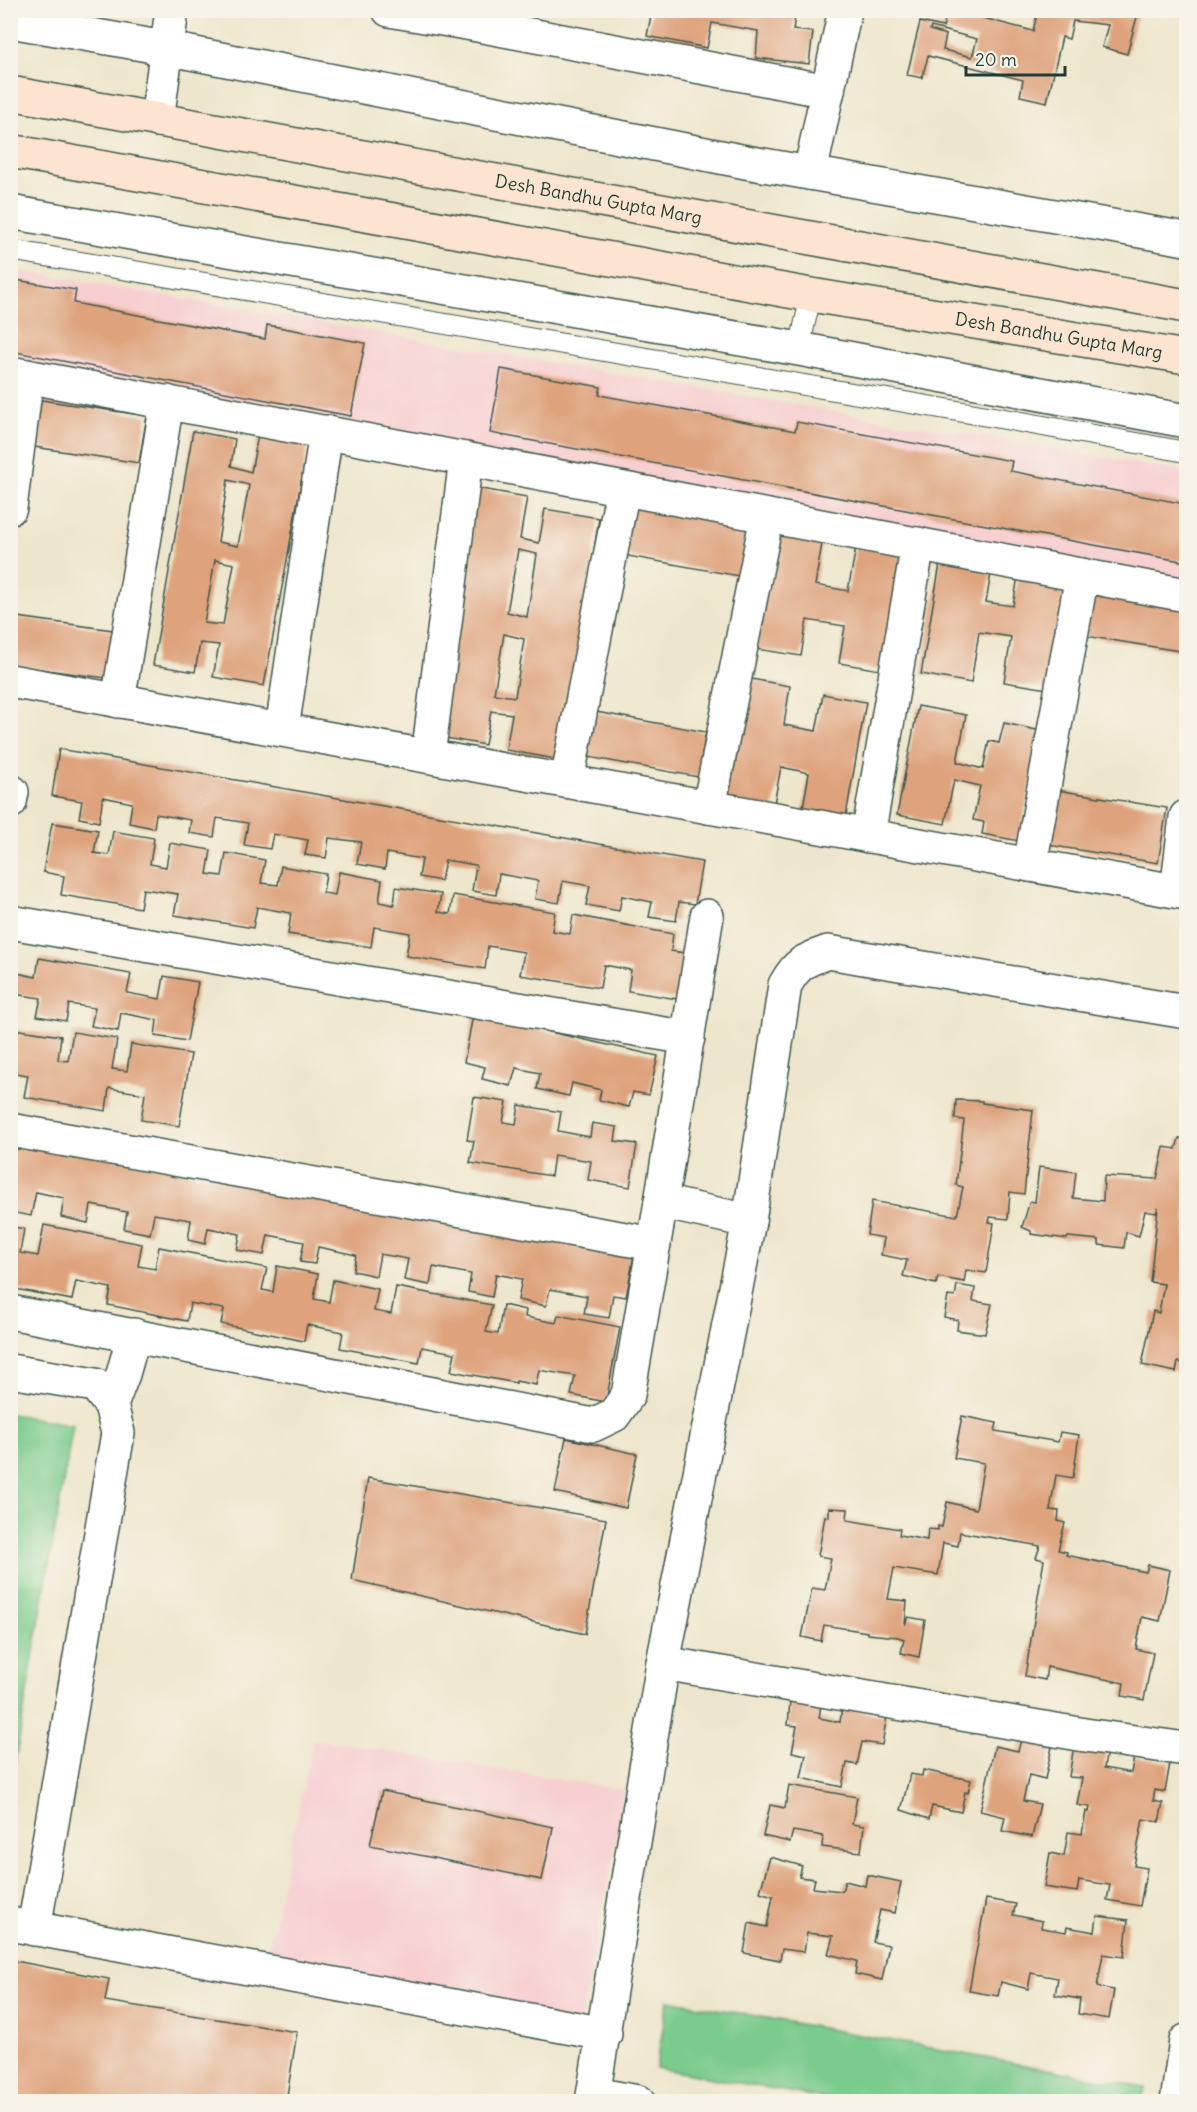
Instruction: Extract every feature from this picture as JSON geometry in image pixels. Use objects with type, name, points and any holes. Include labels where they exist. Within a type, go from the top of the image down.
[{"type":"street","points":[[157,120],[165,48],[172,10]]},
{"type":"street","points":[[389,10],[473,17],[828,91]]},
{"type":"street","points":[[810,173],[845,10]]},
{"type":"street","points":[[10,21],[165,48],[810,173],[1186,239]]},
{"type":"street","name":"Desh Bandhu Gupta Marg","points":[[10,93],[1186,306]]},
{"type":"street","name":"Desh Bandhu Gupta Marg","points":[[10,151],[811,295],[1186,357]]},
{"type":"street","points":[[10,212],[799,349],[1186,421]]},
{"type":"street","points":[[10,508],[19,374],[1186,595]]},
{"type":"street","points":[[118,700],[167,402]]},
{"type":"street","points":[[282,729],[326,432]]},
{"type":"street","points":[[428,756],[466,459]]},
{"type":"street","points":[[567,781],[623,489]]},
{"type":"street","points":[[709,807],[768,516]]},
{"type":"street","points":[[868,836],[918,544]]},
{"type":"street","points":[[1030,865],[1082,575]]},
{"type":"street","points":[[10,681],[1182,892],[1186,817]]},
{"type":"street","points":[[10,1312],[593,1425],[614,1415],[628,1395],[688,1038],[706,916]]},
{"type":"street","points":[[10,922],[688,1038]]},
{"type":"street","points":[[638,2102],[593,2098],[663,1663],[749,1221],[785,985],[794,970],[806,959],[828,952],[1186,1012]]},
{"type":"street","points":[[10,1130],[654,1244]]},
{"type":"street","points":[[661,1202],[749,1221]]},
{"type":"street","points":[[111,1405],[134,1335]]},
{"type":"street","points":[[10,1371],[95,1385],[111,1405],[118,1433],[22,1927],[605,2034]]},
{"type":"street","points":[[663,1663],[1085,1735],[1186,1749]]},
{"type":"street","points":[[1177,2102],[1186,2041]]},
{"type":"lane","points":[[181,279],[188,242]]},
{"type":"lane","points":[[10,250],[1005,419],[1186,452]]},
{"type":"lane","points":[[799,349],[811,295]]},
{"type":"lane","points":[[659,361],[666,326]]},
{"type":"lane","points":[[1061,431],[1068,399]]},
{"type":"shaded area","points":[[10,269],[1186,472],[1186,580],[11,363]]},
{"type":"shaded area","points":[[313,1739],[626,1790],[580,2025],[264,1971]]},
{"type":"green space","points":[[10,1414],[73,1425],[11,1785]]},
{"type":"green space","points":[[668,2000],[1145,2087],[1142,2101],[839,2101],[656,2068]]},
{"type":"building","points":[[652,10],[796,10],[793,30],[813,32],[809,64],[756,58],[758,31],[712,23],[707,48],[647,36]]},
{"type":"building","points":[[947,10],[958,12],[959,10],[980,10],[979,17],[1033,31],[1038,10],[1134,10],[1138,13],[1127,54],[1102,47],[1108,25],[1073,21],[1069,39],[1062,37],[1047,102],[1020,96],[1023,80],[928,56],[922,78],[907,75],[920,22],[943,27]],"holes":[[[931,27],[977,39],[972,57],[943,50],[946,35],[930,30]]]},
{"type":"building","points":[[10,279],[76,290],[74,303],[265,339],[267,325],[365,343],[351,416],[10,351]]},
{"type":"building","points":[[501,369],[601,387],[599,395],[795,431],[797,422],[1012,461],[1010,471],[1186,504],[1186,562],[490,433]]},
{"type":"building","points":[[35,399],[147,416],[139,463],[28,446]]},
{"type":"building","points":[[193,431],[235,439],[231,466],[251,472],[258,435],[308,444],[264,686],[213,677],[219,645],[200,643],[195,672],[153,665]],"holes":[[[228,480],[249,485],[238,546],[218,542]],[[215,560],[234,564],[223,625],[204,623]]]},
{"type":"building","points":[[476,488],[527,497],[520,539],[539,543],[545,509],[599,518],[561,760],[506,750],[512,714],[491,711],[485,745],[434,736]],"holes":[[[518,550],[537,554],[527,617],[507,612]],[[504,634],[524,639],[515,697],[494,694]]]},
{"type":"building","points":[[631,502],[749,524],[739,576],[622,555]]},
{"type":"building","points":[[776,530],[823,538],[815,585],[848,591],[856,547],[911,556],[891,672],[839,663],[845,626],[807,620],[801,656],[756,649]]},
{"type":"building","points":[[941,558],[992,568],[986,602],[1013,606],[1018,576],[1065,585],[1047,689],[1004,682],[1011,637],[979,632],[971,683],[921,674]]},
{"type":"building","points":[[1093,588],[1186,604],[1186,652],[1085,636]]},
{"type":"building","points":[[10,616],[120,631],[113,679],[10,665]]},
{"type":"building","points":[[740,677],[790,686],[784,725],[816,731],[823,694],[866,702],[845,821],[802,813],[809,773],[781,767],[773,809],[719,800]]},
{"type":"building","points":[[918,706],[966,715],[957,762],[983,769],[989,741],[999,743],[1004,723],[1041,731],[1019,841],[982,834],[984,822],[973,820],[980,786],[954,780],[945,824],[897,815]]},
{"type":"building","points":[[591,711],[706,732],[698,777],[583,756]]},
{"type":"building","points":[[59,749],[702,862],[695,904],[679,902],[676,921],[649,917],[652,902],[622,896],[619,911],[586,905],[590,886],[563,881],[559,903],[535,899],[538,881],[499,874],[496,895],[472,891],[476,865],[445,860],[441,881],[419,877],[422,859],[387,853],[385,869],[357,864],[361,842],[329,838],[326,858],[305,855],[308,840],[273,834],[270,849],[244,845],[248,823],[217,818],[214,837],[189,833],[191,820],[156,814],[154,828],[129,823],[132,803],[103,797],[99,822],[79,818],[82,801],[52,796]]},
{"type":"building","points":[[1051,789],[1167,808],[1158,863],[1042,844]]},
{"type":"building","points":[[52,823],[98,830],[94,853],[109,855],[113,831],[154,838],[150,864],[166,867],[170,843],[211,850],[207,874],[222,876],[226,853],[265,860],[261,883],[278,885],[281,866],[326,874],[323,893],[335,895],[339,872],[382,880],[379,902],[394,905],[396,887],[441,894],[438,912],[450,914],[453,895],[555,912],[552,931],[570,934],[573,915],[673,934],[671,951],[685,953],[677,999],[628,991],[631,970],[604,965],[600,988],[520,975],[524,952],[488,946],[485,969],[406,956],[410,933],[374,927],[371,947],[288,934],[291,913],[257,907],[253,928],[174,915],[178,894],[143,889],[140,908],[61,895],[64,876],[43,872]]},
{"type":"building","points":[[39,958],[131,974],[127,993],[160,999],[164,976],[198,982],[187,1041],[155,1036],[157,1020],[121,1013],[118,1031],[91,1026],[95,1008],[69,1004],[66,1021],[37,1016],[41,998],[14,994],[17,973],[36,977]]},
{"type":"building","points":[[473,1015],[658,1056],[649,1095],[633,1092],[629,1107],[599,1100],[601,1090],[572,1083],[569,1096],[537,1089],[540,1073],[516,1068],[511,1086],[482,1079],[485,1067],[464,1062]]},
{"type":"building","points":[[13,1029],[61,1036],[58,1060],[68,1061],[73,1032],[117,1039],[112,1069],[127,1071],[131,1044],[191,1054],[179,1126],[141,1120],[145,1094],[109,1088],[106,1111],[24,1097],[28,1075],[10,1072]]},
{"type":"building","points":[[474,1097],[507,1102],[503,1122],[516,1124],[519,1105],[561,1112],[558,1131],[590,1137],[592,1123],[617,1127],[615,1141],[637,1144],[630,1187],[588,1180],[591,1161],[554,1155],[551,1176],[470,1163],[474,1141],[467,1140]]},
{"type":"building","points":[[956,1100],[982,1101],[982,1103],[1033,1110],[1024,1194],[1010,1192],[1008,1219],[990,1217],[989,1222],[994,1223],[986,1273],[966,1270],[964,1282],[938,1277],[936,1284],[903,1276],[907,1260],[881,1255],[884,1238],[867,1235],[872,1201],[957,1216],[963,1187],[956,1185],[964,1120],[955,1119]]},
{"type":"building","points":[[1179,1138],[1186,1139],[1186,1364],[1178,1362],[1176,1372],[1142,1365],[1153,1311],[1159,1313],[1164,1284],[1150,1282],[1158,1208],[1156,1213],[1145,1211],[1139,1236],[1126,1232],[1124,1248],[1099,1245],[1099,1240],[1068,1237],[1067,1239],[1031,1234],[1031,1231],[1022,1227],[1030,1201],[1035,1202],[1039,1167],[1076,1172],[1073,1198],[1103,1201],[1104,1176],[1157,1179],[1164,1147],[1176,1149]]},
{"type":"building","points":[[10,1139],[634,1256],[626,1297],[613,1295],[609,1318],[584,1314],[587,1296],[550,1289],[546,1306],[518,1300],[522,1279],[496,1274],[492,1297],[468,1292],[471,1274],[433,1267],[430,1285],[404,1280],[408,1259],[380,1254],[376,1276],[353,1271],[356,1255],[318,1247],[315,1264],[300,1262],[304,1242],[268,1235],[264,1255],[237,1250],[240,1234],[208,1228],[205,1244],[188,1240],[191,1220],[154,1214],[150,1234],[124,1229],[127,1212],[91,1205],[88,1223],[61,1217],[64,1198],[36,1192],[31,1216],[10,1212]]},
{"type":"building","points":[[44,1225],[142,1244],[138,1266],[155,1269],[159,1247],[267,1268],[262,1290],[273,1292],[277,1266],[318,1274],[314,1299],[329,1302],[333,1280],[378,1289],[374,1311],[391,1314],[396,1287],[492,1305],[486,1332],[498,1334],[503,1305],[526,1310],[525,1317],[556,1323],[558,1315],[620,1327],[606,1402],[571,1395],[575,1376],[539,1370],[536,1385],[451,1371],[455,1353],[422,1347],[419,1363],[340,1348],[343,1332],[307,1325],[304,1341],[221,1324],[224,1309],[190,1303],[187,1321],[108,1305],[111,1288],[76,1281],[72,1300],[10,1288],[10,1226],[24,1229],[20,1253],[38,1256]]},
{"type":"building","points":[[957,1285],[975,1288],[973,1301],[992,1304],[985,1334],[957,1330],[958,1320],[944,1317],[948,1296],[955,1297]]},
{"type":"building","points":[[962,1416],[997,1423],[995,1431],[1058,1442],[1060,1432],[1079,1435],[1073,1478],[1056,1475],[1050,1510],[1059,1511],[1058,1521],[1065,1523],[1058,1550],[1067,1552],[1066,1555],[1146,1572],[1148,1565],[1170,1570],[1160,1621],[1142,1617],[1136,1649],[1153,1653],[1144,1700],[1122,1696],[1124,1683],[1047,1667],[1045,1680],[1025,1676],[1044,1560],[1036,1558],[1040,1546],[960,1532],[958,1546],[943,1543],[938,1575],[894,1568],[888,1599],[907,1601],[905,1625],[908,1617],[925,1620],[919,1657],[901,1653],[904,1639],[898,1637],[867,1634],[867,1632],[824,1625],[821,1641],[802,1637],[812,1588],[825,1590],[831,1558],[818,1556],[825,1516],[829,1517],[829,1508],[848,1509],[847,1520],[900,1529],[899,1535],[927,1540],[928,1529],[938,1530],[938,1526],[942,1527],[947,1502],[976,1509],[984,1463],[954,1458]]},
{"type":"building","points":[[566,1438],[637,1454],[626,1508],[555,1492]]},
{"type":"building","points":[[368,1478],[606,1519],[585,1634],[352,1580]]},
{"type":"building","points":[[790,1701],[821,1705],[819,1718],[840,1722],[842,1708],[887,1716],[882,1745],[862,1742],[857,1765],[847,1763],[842,1787],[801,1778],[806,1755],[792,1752],[797,1726],[788,1725]]},
{"type":"building","points":[[1021,1740],[1052,1747],[1045,1779],[1029,1775],[1023,1801],[1040,1804],[1032,1837],[1002,1831],[1005,1817],[980,1811],[995,1746],[1018,1751]]},
{"type":"building","points":[[1074,1745],[1107,1750],[1104,1768],[1131,1773],[1134,1757],[1170,1763],[1165,1792],[1155,1790],[1153,1801],[1163,1803],[1159,1822],[1143,1819],[1134,1866],[1147,1868],[1140,1906],[1107,1900],[1110,1885],[1079,1880],[1077,1892],[1044,1887],[1050,1853],[1064,1856],[1068,1832],[1082,1834],[1086,1811],[1089,1812],[1090,1807],[1077,1805],[1082,1778],[1069,1777]]},
{"type":"building","points":[[923,1770],[971,1780],[968,1793],[965,1792],[961,1812],[932,1806],[929,1819],[901,1810],[910,1774],[922,1776]]},
{"type":"building","points":[[789,1785],[857,1797],[852,1824],[864,1826],[861,1852],[822,1847],[823,1836],[793,1831],[790,1842],[763,1836],[770,1805],[785,1808]]},
{"type":"building","points":[[382,1791],[553,1827],[542,1880],[370,1845]]},
{"type":"building","points":[[770,1857],[802,1866],[799,1877],[815,1879],[813,1888],[842,1891],[845,1881],[865,1886],[867,1875],[901,1882],[895,1913],[880,1910],[873,1942],[889,1945],[882,1980],[855,1974],[857,1961],[828,1954],[833,1936],[807,1933],[804,1952],[782,1949],[780,1960],[744,1953],[749,1923],[767,1927],[773,1896],[760,1892]]},
{"type":"building","points":[[986,1899],[1016,1904],[1013,1915],[1042,1921],[1041,1928],[1066,1932],[1067,1927],[1095,1932],[1097,1916],[1128,1920],[1124,1957],[1103,1954],[1097,1987],[1114,1990],[1109,2019],[1078,2014],[1080,1999],[1055,1995],[1058,1978],[1031,1973],[1028,1989],[1001,1982],[998,1996],[969,1991]]},
{"type":"building","points":[[10,1960],[109,1979],[105,2001],[297,2032],[286,2102],[10,2102]]}]
